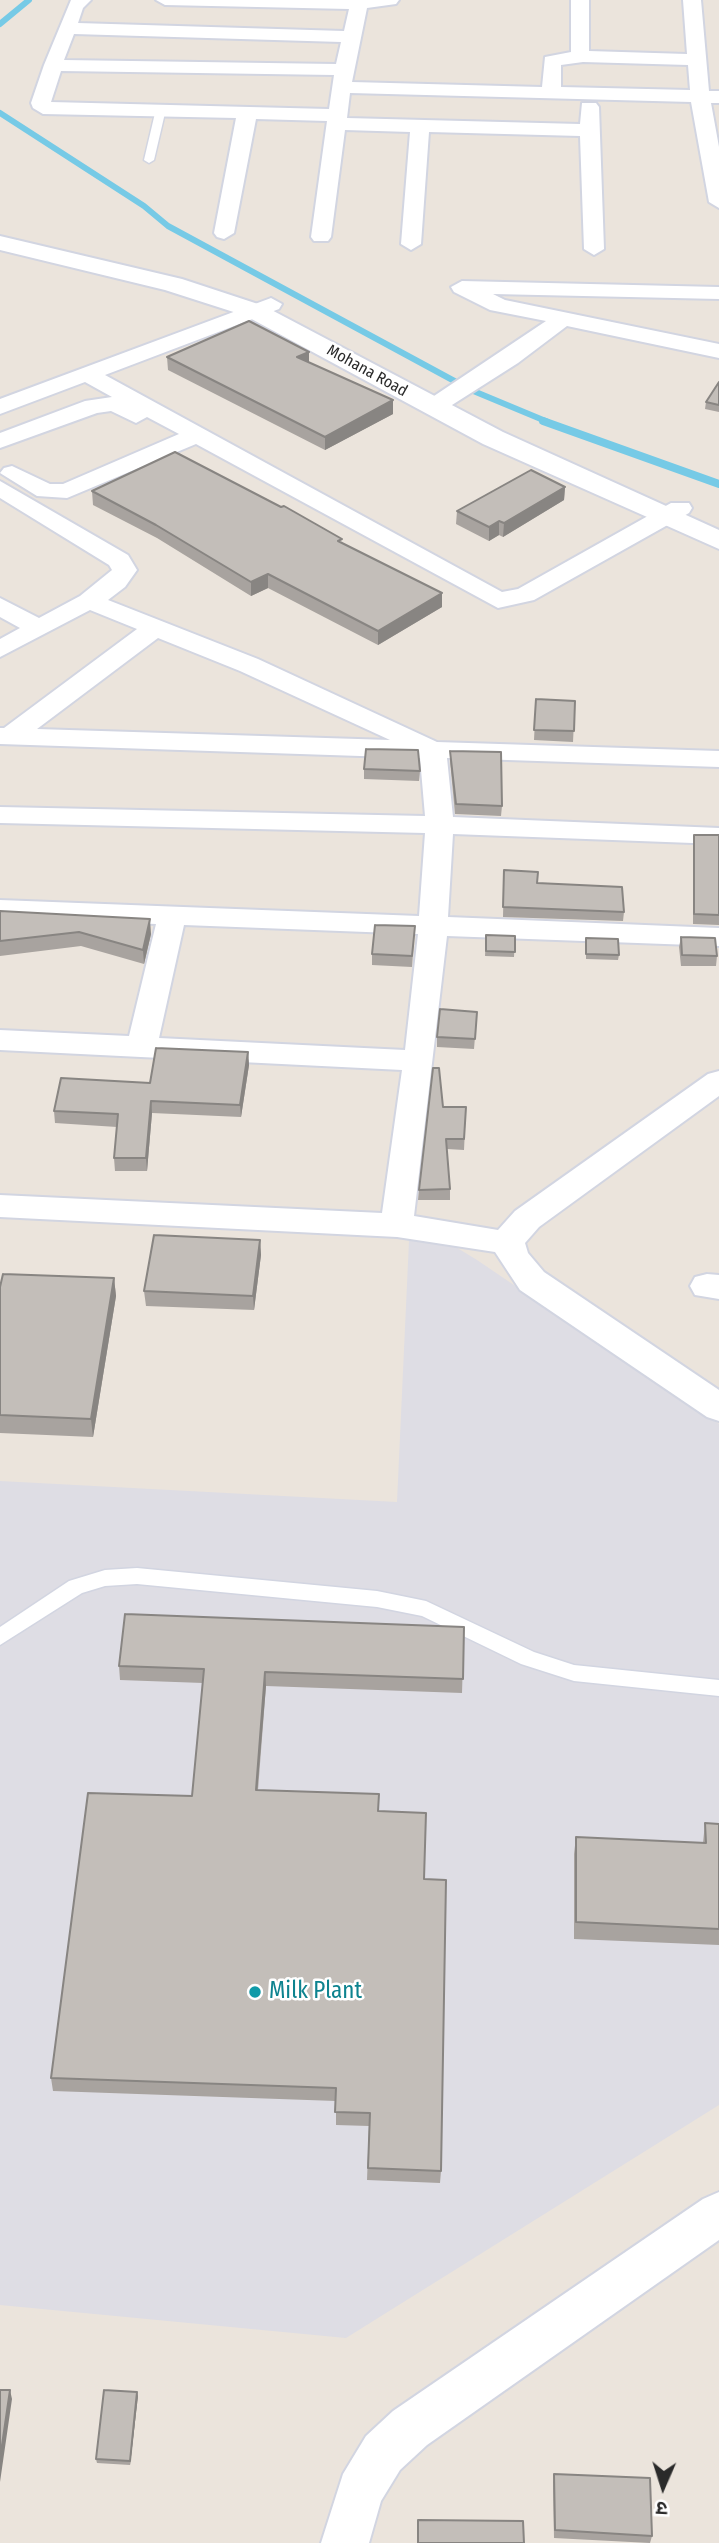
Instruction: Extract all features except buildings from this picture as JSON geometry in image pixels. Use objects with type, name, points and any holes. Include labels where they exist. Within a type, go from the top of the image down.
[{"type":"street","points":[[82,0],[75,6],[53,65],[41,103],[43,108],[247,114],[420,126],[590,130]]},
{"type":"street","points":[[164,0],[359,4],[390,0]]},
{"type":"street","points":[[580,0],[580,52],[583,56]]},
{"type":"street","points":[[692,0],[697,64],[710,97],[719,202]]},
{"type":"street","points":[[321,237],[343,78],[359,4]]},
{"type":"street","points":[[67,28],[352,37]]},
{"type":"street","points":[[551,93],[552,61],[583,56],[719,68]]},
{"type":"street","points":[[53,65],[343,78],[551,93],[710,97]]},
{"type":"street","points":[[589,94],[594,249]]},
{"type":"street","points":[[224,233],[247,114]]},
{"type":"street","points":[[411,244],[420,126]]},
{"type":"street","name":"Mohana Road","points":[[0,230],[161,268],[263,308],[452,396],[673,512],[719,541]]},
{"type":"street","name":"Mohana Road","points":[[0,243],[263,308]]},
{"type":"street","points":[[719,293],[462,287],[492,304],[719,351]]},
{"type":"street","points":[[0,407],[263,308]]},
{"type":"street","points":[[452,396],[563,319]]},
{"type":"street","points":[[88,375],[186,438]]},
{"type":"street","points":[[0,441],[81,410],[106,404],[120,406],[498,600],[525,595],[673,512]]},
{"type":"street","points":[[0,483],[33,486],[45,491],[67,491],[186,438]]},
{"type":"street","points":[[0,483],[124,565],[124,575],[89,601],[0,649]]},
{"type":"street","name":"Mohana Road","points":[[673,512],[719,525]]},
{"type":"street","points":[[89,601],[249,665],[433,750]]},
{"type":"street","points":[[0,606],[38,628]]},
{"type":"street","points":[[6,736],[157,626]]},
{"type":"street","points":[[6,736],[719,759]]},
{"type":"street","points":[[397,1225],[419,1061],[433,926],[440,825],[433,750]]},
{"type":"street","points":[[0,815],[440,825],[719,836]]},
{"type":"street","points":[[0,909],[719,937]]},
{"type":"street","points":[[141,1048],[172,916]]},
{"type":"street","points":[[0,1041],[419,1061]]},
{"type":"street","points":[[719,1081],[527,1219],[513,1232],[509,1243],[513,1257],[532,1281],[719,1408]]},
{"type":"street","points":[[0,1206],[397,1225],[509,1243]]},
{"type":"street","points":[[345,2543],[360,2491],[383,2454],[410,2428],[719,2214]]},
{"type":"lane","points":[[149,160],[160,113]]},
{"type":"lane","points":[[0,1637],[76,1587],[105,1578],[137,1576],[377,1599],[426,1609],[527,1658],[574,1673],[624,1681],[719,1688]]},
{"type":"shaded area","points":[[410,1219],[477,1260],[719,1424],[719,2105],[346,2338],[0,2305],[0,1481],[397,1502]]},
{"type":"waterway","points":[[0,24],[29,0]]},
{"type":"waterway","points":[[0,113],[144,206],[168,226],[471,390],[548,422]]},
{"type":"waterway","points":[[543,421],[719,484]]},
{"type":"place","name":"Milk Plant","points":[[255,1992]]}]
